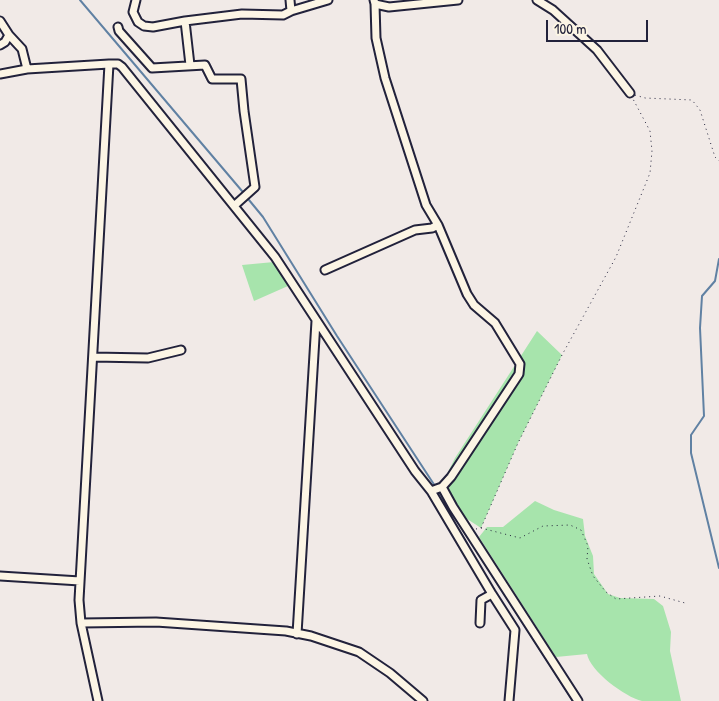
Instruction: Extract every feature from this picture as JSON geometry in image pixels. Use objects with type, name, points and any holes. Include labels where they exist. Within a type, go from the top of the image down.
[{"type":"street","points":[[136,0],[133,12],[138,22],[144,26],[153,27],[242,14],[283,15],[328,0]]},
{"type":"street","points":[[290,0],[291,11]]},
{"type":"street","points":[[431,491],[442,487],[460,465],[519,374],[520,364],[495,323],[474,305],[467,294],[438,225],[426,206],[385,78],[376,38],[374,2],[389,7],[458,0]]},
{"type":"street","points":[[537,0],[554,10],[597,50],[630,93]]},
{"type":"street","points":[[0,21],[9,35],[22,49],[27,69]]},
{"type":"street","points":[[186,21],[190,65]]},
{"type":"street","points":[[118,27],[119,31],[152,68],[205,65],[212,79],[241,80],[255,187],[235,205]]},
{"type":"street","points":[[0,44],[5,42],[9,35]]},
{"type":"street","points":[[98,701],[82,623],[80,581],[109,64]]},
{"type":"street","points":[[0,74],[27,69],[109,64],[122,66],[235,205],[276,257],[415,471],[431,491],[515,630],[509,701]]},
{"type":"street","points":[[325,270],[415,230],[432,228],[438,225]]},
{"type":"street","points":[[297,634],[316,321]]},
{"type":"street","points":[[93,357],[148,358],[181,350]]},
{"type":"street","points":[[442,487],[578,701]]},
{"type":"street","points":[[0,576],[80,581]]},
{"type":"street","points":[[480,623],[481,600],[492,594]]},
{"type":"street","points":[[82,623],[156,622],[286,631],[311,636],[359,652],[390,673],[422,701]]},
{"type":"path","points":[[630,93],[645,98],[692,100],[700,110],[715,157],[719,161]]},
{"type":"path","points":[[481,528],[523,434],[562,355],[616,257],[650,173],[652,151],[650,131],[630,93]]},
{"type":"path","points":[[468,530],[481,528],[520,538],[543,526],[570,525],[581,530],[588,546],[587,559],[593,576],[606,592],[616,599],[660,596],[685,603]]},
{"type":"green space","points":[[274,262],[288,286],[254,301],[242,265]]},
{"type":"green space","points":[[537,331],[562,355],[518,443],[481,528],[458,513],[444,480],[455,458]]},
{"type":"green space","points":[[535,501],[554,510],[583,519],[585,536],[593,556],[594,574],[608,594],[620,598],[654,599],[663,606],[671,632],[670,651],[681,701],[642,701],[635,699],[618,689],[601,675],[594,668],[587,654],[556,657],[479,537],[487,527],[503,527]]},
{"type":"waterway","points":[[80,0],[242,191]]},
{"type":"waterway","points":[[249,200],[263,217],[337,336],[435,486]]},
{"type":"waterway","points":[[719,259],[715,281],[702,296],[700,328],[704,416],[691,435],[691,453],[719,568]]},
{"type":"waterway","points":[[440,494],[573,701]]}]
